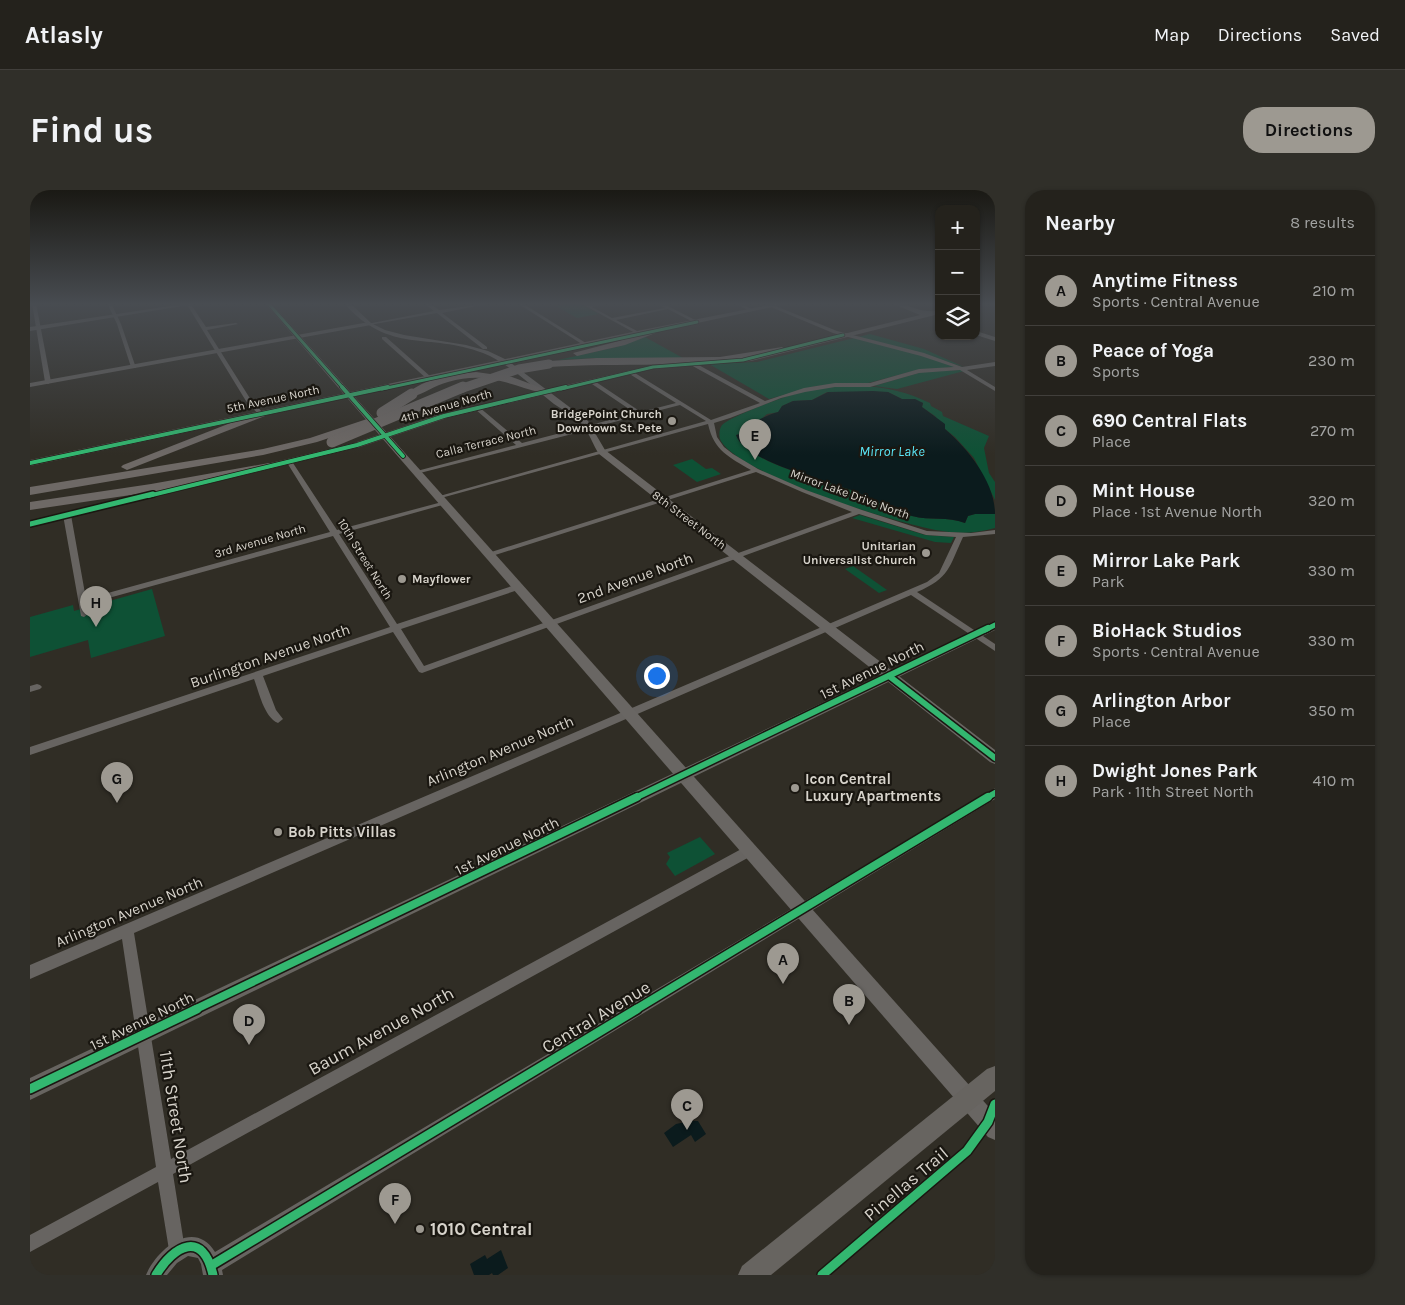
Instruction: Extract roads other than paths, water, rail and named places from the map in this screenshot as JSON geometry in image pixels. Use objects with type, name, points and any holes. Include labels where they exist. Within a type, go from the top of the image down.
[{"type":"highway","points":[[30,498],[233,465],[369,428],[473,382],[581,354]]},
{"type":"highway","points":[[30,489],[228,459],[328,439],[471,377],[494,370],[546,362],[720,360],[759,354]]},
{"type":"highway","points":[[366,422],[412,394],[440,380],[482,375],[511,378],[543,391]]},
{"type":"highway","points":[[30,489],[142,462],[224,426],[261,414]]},
{"type":"highway","points":[[30,506],[142,490],[269,466]]},
{"type":"main road","points":[[312,354],[995,1130]]},
{"type":"main road","name":"8th Street North","points":[[485,354],[504,362],[590,428],[602,452],[995,758]]},
{"type":"main road","name":"5th Avenue North","points":[[30,463],[544,354]]},
{"type":"main road","name":"4th Avenue North","points":[[30,524],[358,445],[444,416],[543,391],[662,365],[738,361],[767,354]]},
{"type":"main road","name":"1st Avenue North","points":[[30,1089],[995,625]]},
{"type":"main road","points":[[751,1275],[995,1077]]},
{"type":"street","points":[[43,354],[48,382]]},
{"type":"street","points":[[129,354],[134,367]]},
{"type":"street","points":[[30,385],[205,354]]},
{"type":"street","points":[[221,354],[249,401],[261,414]]},
{"type":"street","points":[[402,354],[429,378]]},
{"type":"street","points":[[920,354],[961,368],[995,389]]},
{"type":"street","points":[[691,364],[765,403]]},
{"type":"street","points":[[630,372],[711,422],[793,393],[818,387],[870,385],[919,371],[995,365]]},
{"type":"street","points":[[973,374],[995,365]]},
{"type":"street","points":[[591,381],[640,414]]},
{"type":"street","name":"Calla Terrace North","points":[[416,472],[682,404]]},
{"type":"street","points":[[477,408],[520,445]]},
{"type":"street","name":"3rd Avenue North","points":[[82,604],[335,533],[602,452],[711,422]]},
{"type":"street","name":"Mirror Lake Drive North","points":[[711,422],[714,437],[722,448],[740,462],[859,512],[926,533],[960,535],[995,532]]},
{"type":"street","name":"10th Street North","points":[[289,461],[422,670]]},
{"type":"street","points":[[489,554],[756,470]]},
{"type":"street","name":"2nd Avenue North","points":[[422,670],[859,512]]},
{"type":"street","points":[[67,515],[84,614]]},
{"type":"street","name":"Arlington Avenue North","points":[[30,972],[930,584],[942,574],[960,535]]},
{"type":"street","name":"Burlington Avenue North","points":[[30,751],[518,587]]},
{"type":"street","points":[[911,592],[995,648]]},
{"type":"street","points":[[258,674],[272,712],[278,719]]},
{"type":"street","name":"Central Avenue","points":[[212,1270],[995,793]]},
{"type":"street","name":"Baum Avenue North","points":[[30,1244],[749,851]]},
{"type":"street","name":"11th Street North","points":[[127,930],[177,1250]]},
{"type":"street","points":[[156,1275],[168,1257],[177,1250],[195,1246],[202,1249],[208,1255],[212,1270]]},
{"type":"water","name":"Mirror Lake","points":[[828,392],[888,392],[902,399],[915,399],[923,403],[922,407],[945,424],[945,429],[963,446],[979,467],[990,490],[995,514],[968,516],[965,523],[905,514],[859,493],[772,463],[743,445],[736,435],[745,433],[756,422],[778,412],[782,406],[793,401],[812,400]]},
{"type":"water","points":[[698,1121],[706,1134],[695,1142],[691,1135],[673,1147],[664,1133],[676,1124]]},
{"type":"water","points":[[501,1250],[508,1268],[498,1275],[493,1275],[492,1273],[489,1275],[474,1275],[470,1264],[485,1255],[487,1259]]},
{"type":"place","name":"BridgePoint Church Downtown St. Pete","points":[[672,421]]},
{"type":"place","name":"Mirror Lake Park","points":[[755,460]]},
{"type":"place","name":"Unitarian Universalist Church","points":[[926,553]]},
{"type":"place","name":"Mayflower","points":[[402,579]]},
{"type":"place","name":"Dwight Jones Park","points":[[96,627]]},
{"type":"place","name":"Icon Central Luxury Apartments","points":[[795,788]]},
{"type":"place","name":"Arlington Arbor","points":[[117,803]]},
{"type":"place","name":"Bob Pitts Villas","points":[[278,832]]},
{"type":"place","name":"Anytime Fitness","points":[[783,984]]},
{"type":"place","name":"Peace of Yoga","points":[[849,1025]]},
{"type":"place","name":"Mint House","points":[[249,1045]]},
{"type":"place","name":"690 Central Flats","points":[[687,1130]]},
{"type":"place","name":"BioHack Studios","points":[[395,1224]]},
{"type":"place","name":"1010 Central","points":[[420,1229]]}]
